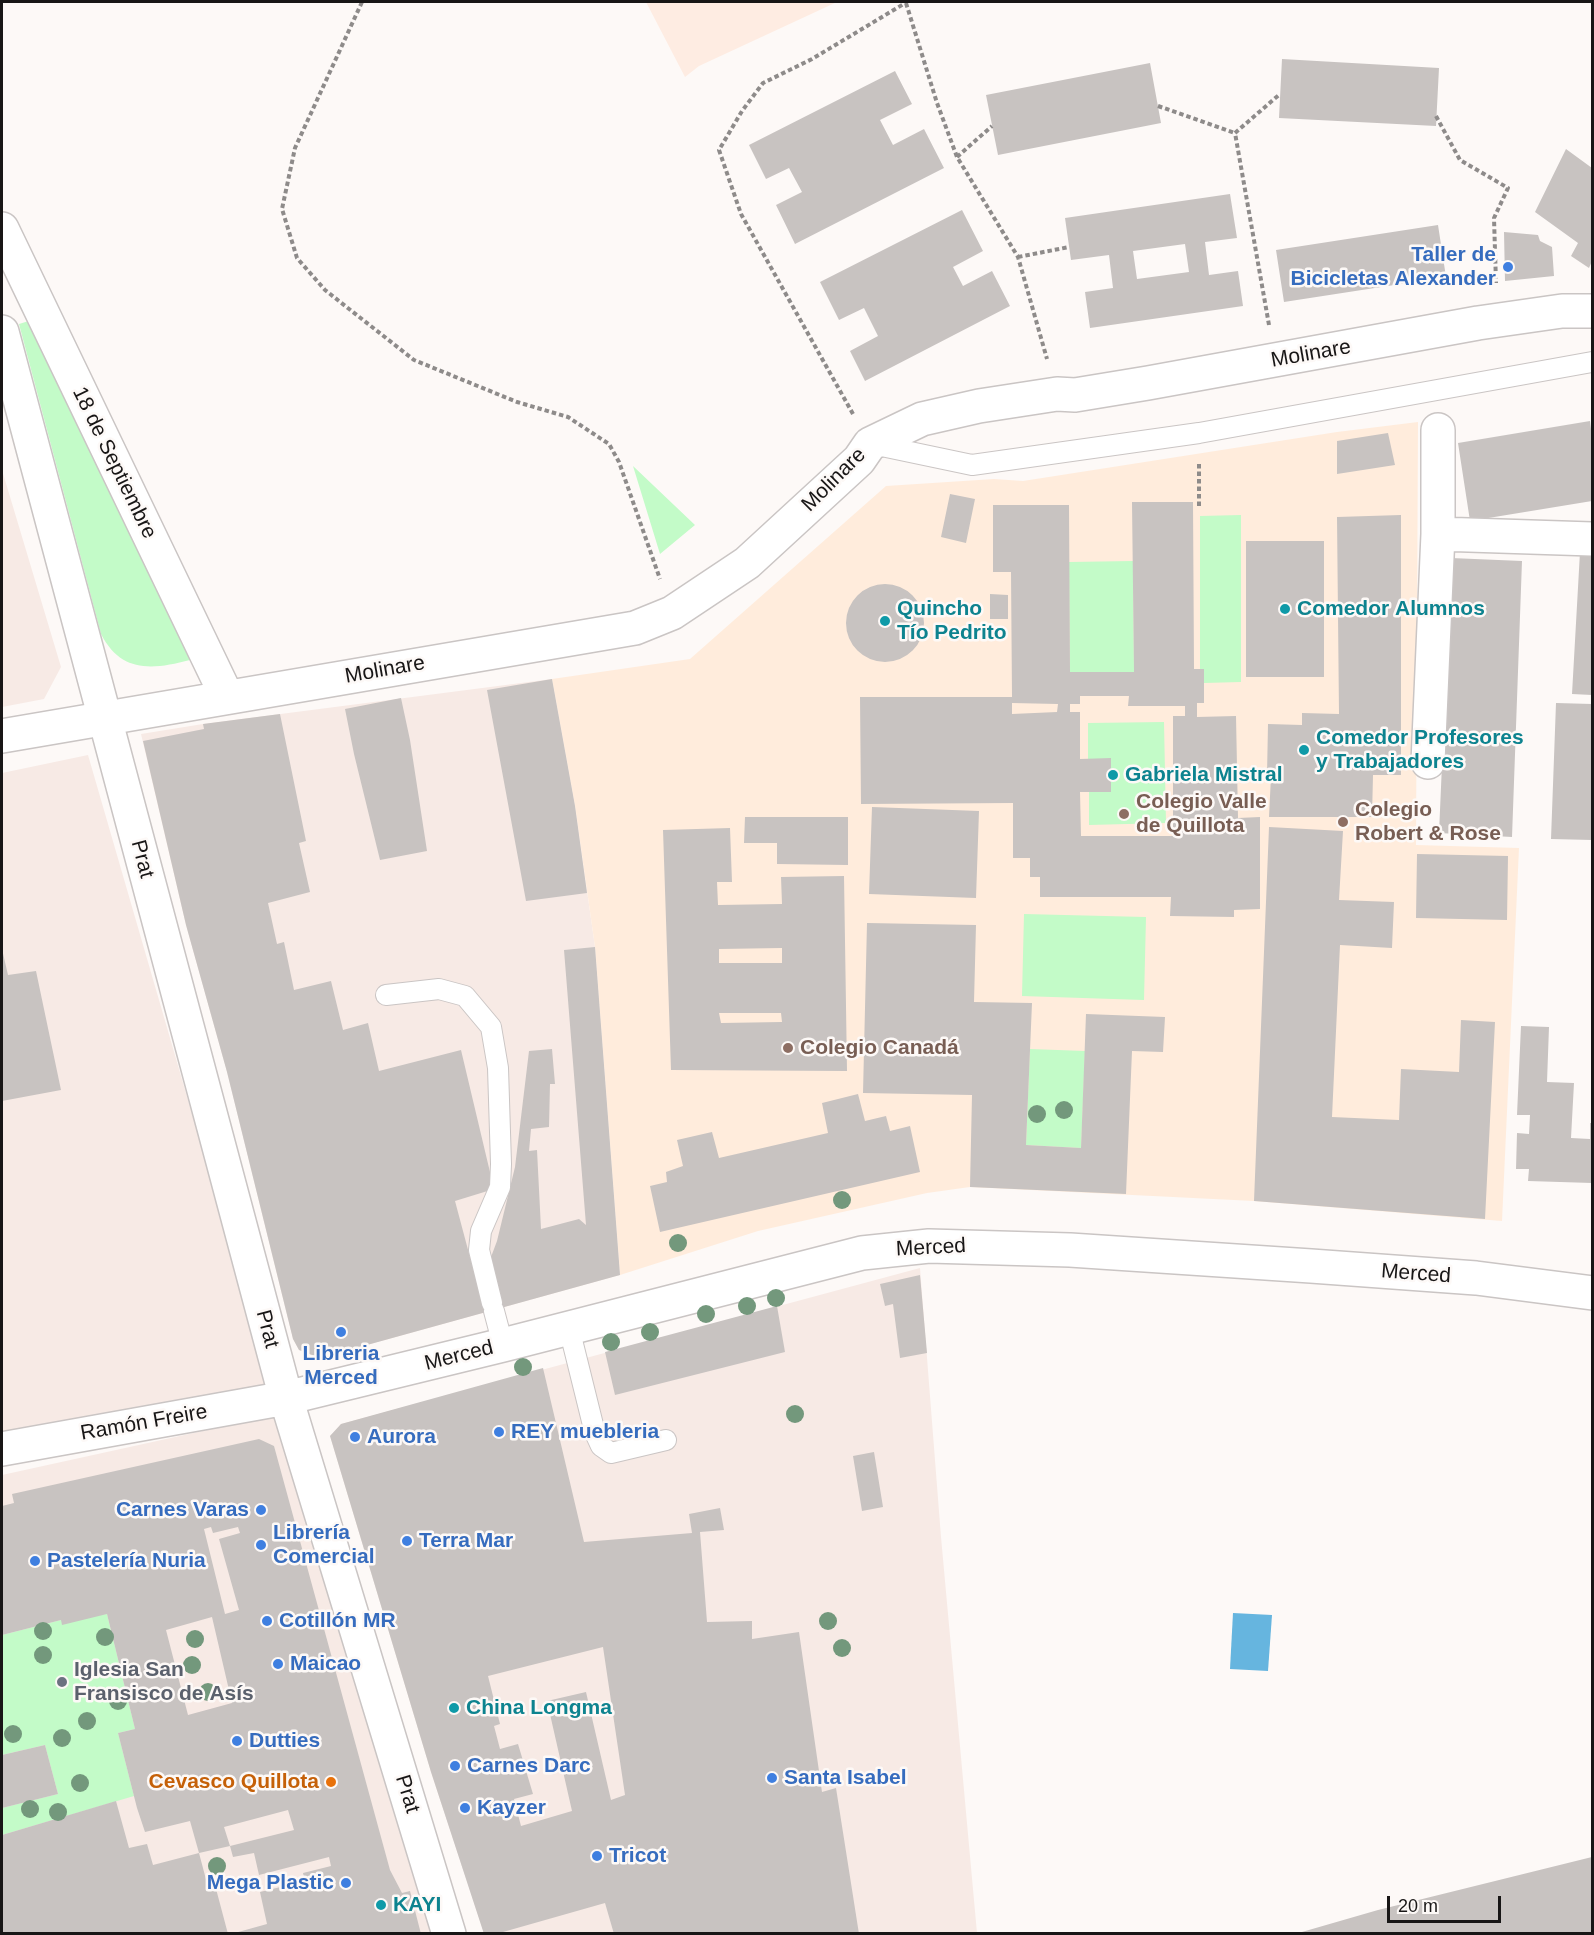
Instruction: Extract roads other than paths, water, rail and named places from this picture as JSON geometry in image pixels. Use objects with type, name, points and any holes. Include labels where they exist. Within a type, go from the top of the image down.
[{"type":"street","name":"18 de Septiembre","points":[[2,229],[227,697]]},
{"type":"street","name":"Molinare","points":[[2,736],[635,628],[672,613],[747,563],[859,460],[870,444],[922,419],[979,406],[1057,394],[1075,395],[1497,320],[1562,311],[1593,311]]},
{"type":"street","points":[[2,332],[105,719]]},
{"type":"street","points":[[1428,762],[1438,534],[1438,430]]},
{"type":"street","points":[[1438,534],[1593,539]]},
{"type":"street","name":"Prat","points":[[105,719],[286,1398],[449,1934]]},
{"type":"street","name":"Merced","points":[[286,1398],[862,1253],[929,1246],[1070,1250],[1323,1267],[1476,1278],[1593,1293]]},
{"type":"street","name":"Ramón Freire","points":[[2,1449],[286,1398]]},
{"type":"lane","points":[[870,444],[972,465],[1199,433],[1593,362]]},
{"type":"lane","points":[[386,995],[439,989],[465,996],[491,1027],[498,1068],[500,1187],[481,1231],[479,1250],[502,1345]]},
{"type":"lane","points":[[569,1328],[595,1433],[601,1446],[611,1453],[666,1440]]},
{"type":"water","points":[[1233,1613],[1272,1615],[1268,1671],[1230,1669]]},
{"type":"place","name":"Taller de Bicicletas Alexander","points":[[1508,267]]},
{"type":"place","name":"Comedor Alumnos","points":[[1285,609]]},
{"type":"place","name":"Quincho Tío Pedrito","points":[[885,621]]},
{"type":"place","name":"Comedor Profesores y Trabajadores","points":[[1304,750]]},
{"type":"place","name":"Gabriela Mistral","points":[[1113,775]]},
{"type":"place","name":"Colegio Valle de Quillota","points":[[1124,814]]},
{"type":"place","name":"Colegio Robert & Rose","points":[[1343,822]]},
{"type":"place","name":"Colegio Canadá","points":[[788,1048]]},
{"type":"place","name":"Libreria Merced","points":[[341,1332]]},
{"type":"place","name":"REY muebleria","points":[[499,1432]]},
{"type":"place","name":"Aurora","points":[[355,1437]]},
{"type":"place","name":"Carnes Varas","points":[[261,1510]]},
{"type":"place","name":"Terra Mar","points":[[407,1541]]},
{"type":"place","name":"Librería Comercial","points":[[261,1545]]},
{"type":"place","name":"Pastelería Nuria","points":[[35,1561]]},
{"type":"place","name":"Cotillón MR","points":[[267,1621]]},
{"type":"place","name":"Maicao","points":[[278,1664]]},
{"type":"place","name":"Iglesia San Fransisco de Asís","points":[[62,1682]]},
{"type":"place","name":"China Longma","points":[[454,1708]]},
{"type":"place","name":"Dutties","points":[[237,1741]]},
{"type":"place","name":"Carnes Darc","points":[[455,1766]]},
{"type":"place","name":"Santa Isabel","points":[[772,1778]]},
{"type":"place","name":"Cevasco Quillota","points":[[331,1782]]},
{"type":"place","name":"Kayzer","points":[[465,1808]]},
{"type":"place","name":"Tricot","points":[[597,1856]]},
{"type":"place","name":"Mega Plastic","points":[[346,1883]]},
{"type":"place","name":"KAYI","points":[[381,1905]]}]
